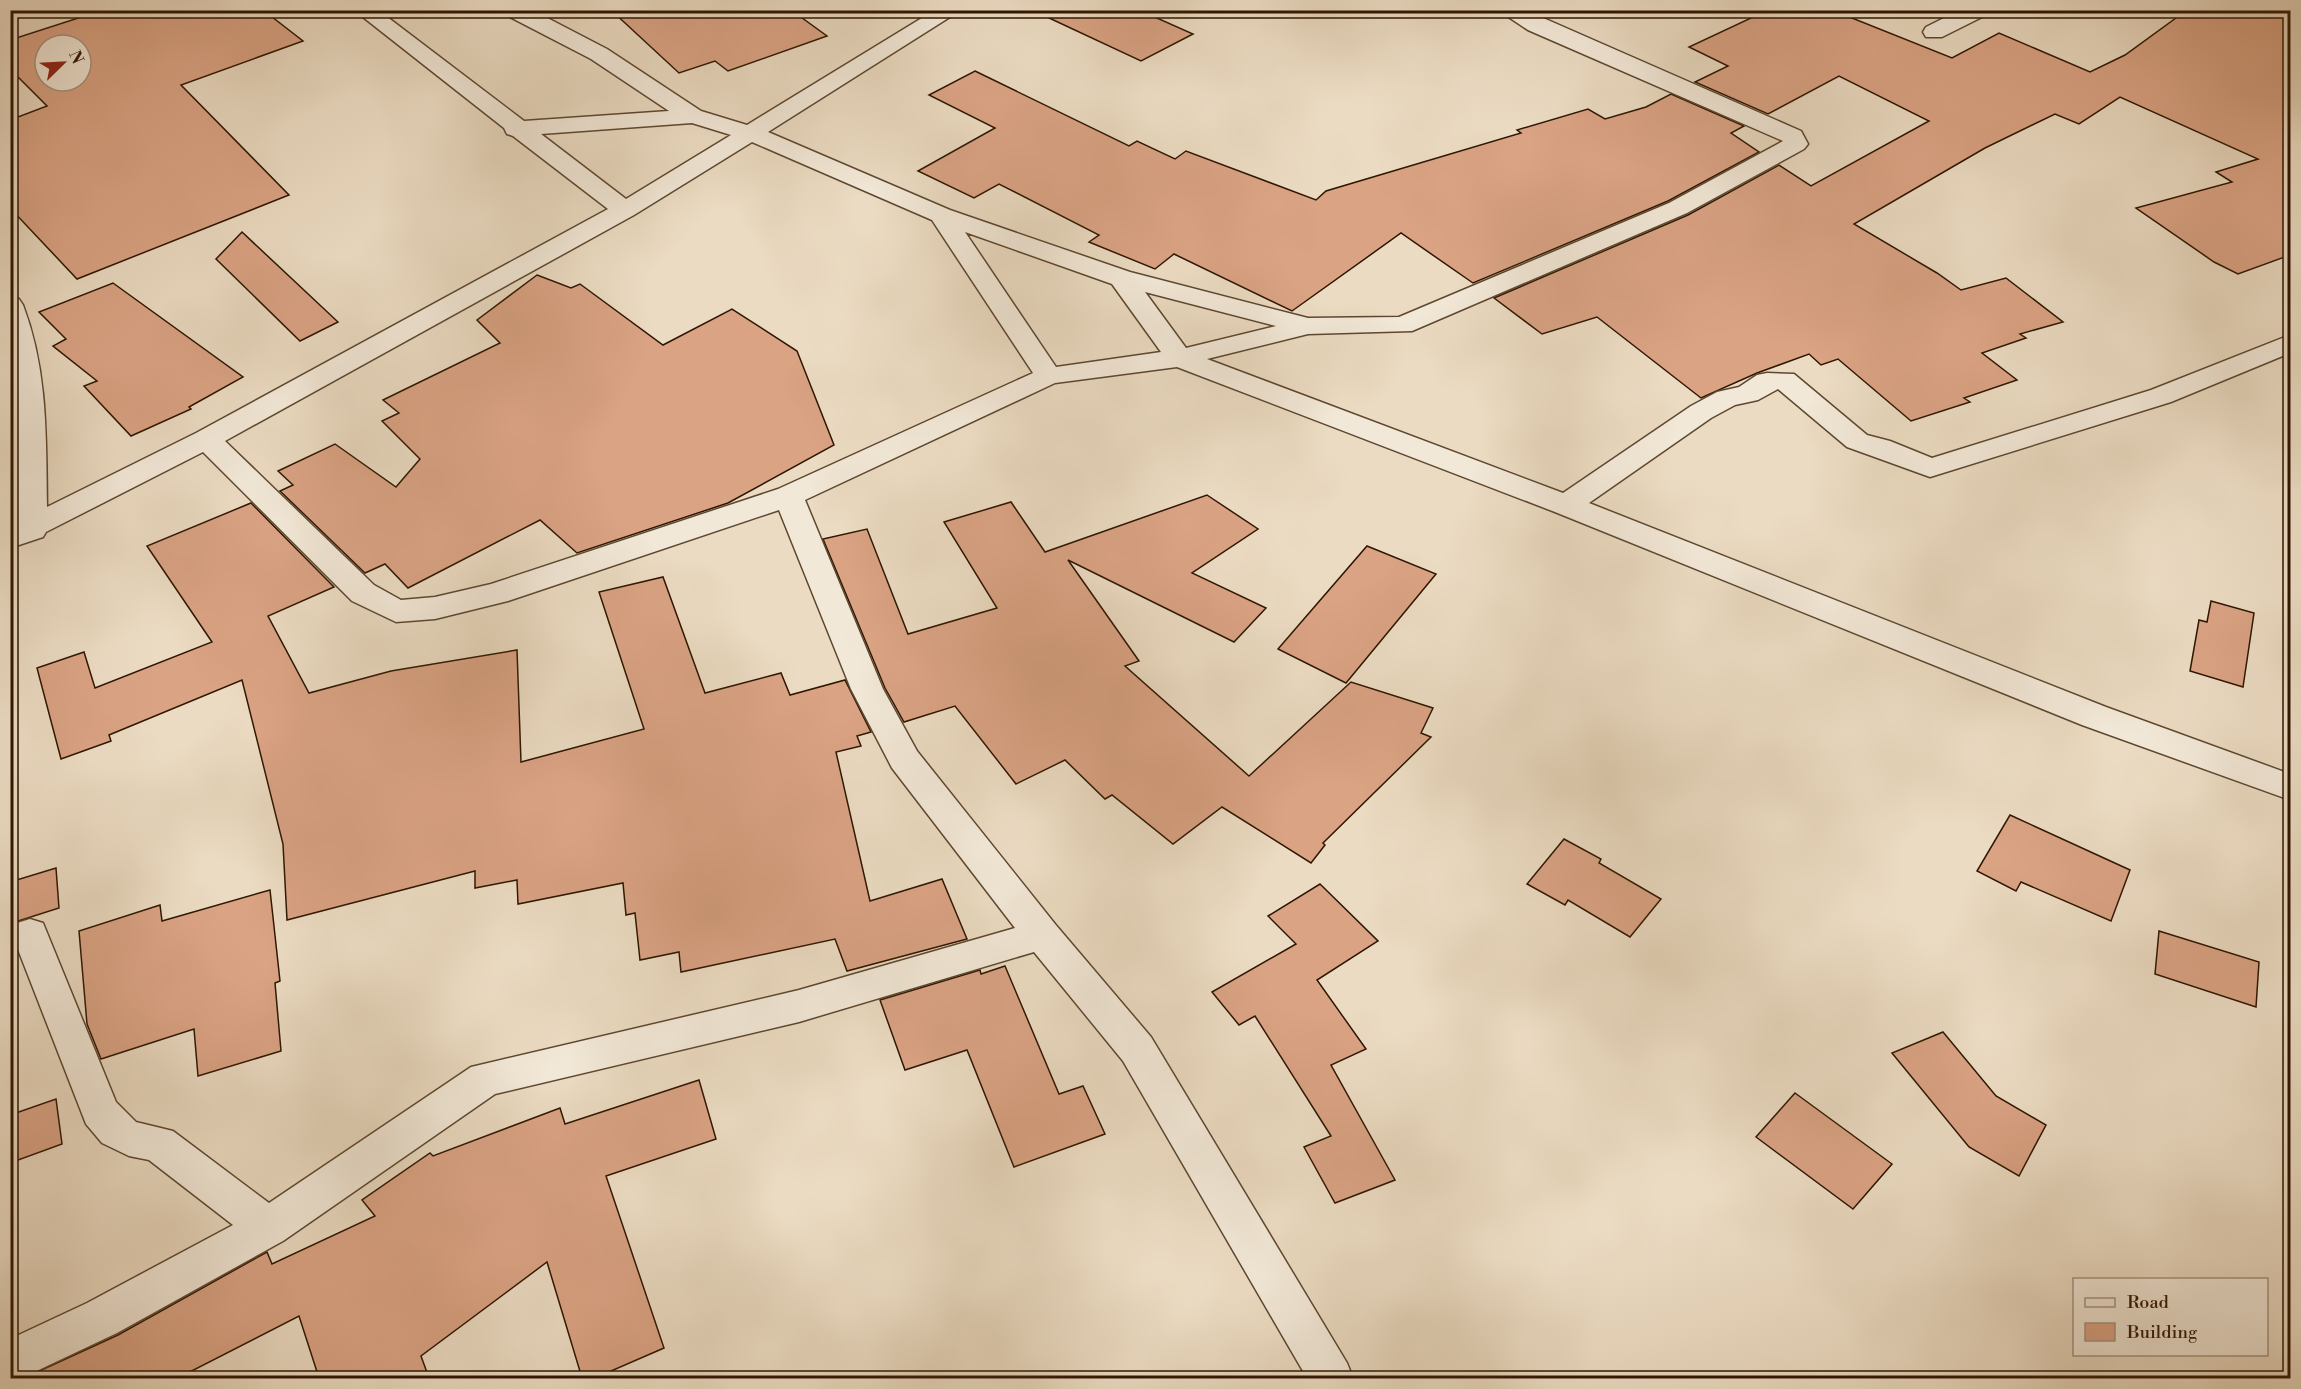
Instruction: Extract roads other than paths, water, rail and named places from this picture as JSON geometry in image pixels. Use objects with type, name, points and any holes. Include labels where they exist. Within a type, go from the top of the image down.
[{"type":"street","points":[[364,10],[515,129],[625,210]]},
{"type":"street","points":[[514,10],[598,54],[693,116],[752,134],[941,215],[1121,278],[1308,326]]},
{"type":"street","points":[[21,534],[206,440],[625,210],[951,10]]},
{"type":"street","points":[[206,440],[363,593],[396,611],[435,608],[497,593],[788,496],[1049,376],[1179,358],[1308,326],[1403,325],[1678,208],[1796,144],[1792,136],[1784,132],[1536,26],[1508,10]]},
{"type":"street","points":[[1934,32],[1978,10]]},
{"type":"street","points":[[515,129],[693,116]]},
{"type":"street","points":[[941,215],[1049,376]]},
{"type":"street","points":[[1121,278],[1179,358],[1566,505],[2094,716],[2290,787]]},
{"type":"street","points":[[10,305],[20,327],[30,366],[21,534]]},
{"type":"street","points":[[1566,505],[1701,412],[1727,398],[1748,394],[1767,381],[1784,380],[1857,441],[1880,447],[1930,468],[2161,396],[2290,343]]},
{"type":"street","points":[[788,496],[883,722],[904,759],[1042,935],[1137,1049],[1331,1378]]},
{"type":"street","points":[[30,934],[100,1112],[116,1131],[129,1137],[159,1144],[268,1227]]},
{"type":"street","points":[[10,1361],[102,1318],[268,1227],[485,1079],[799,1006],[1042,935]]}]
